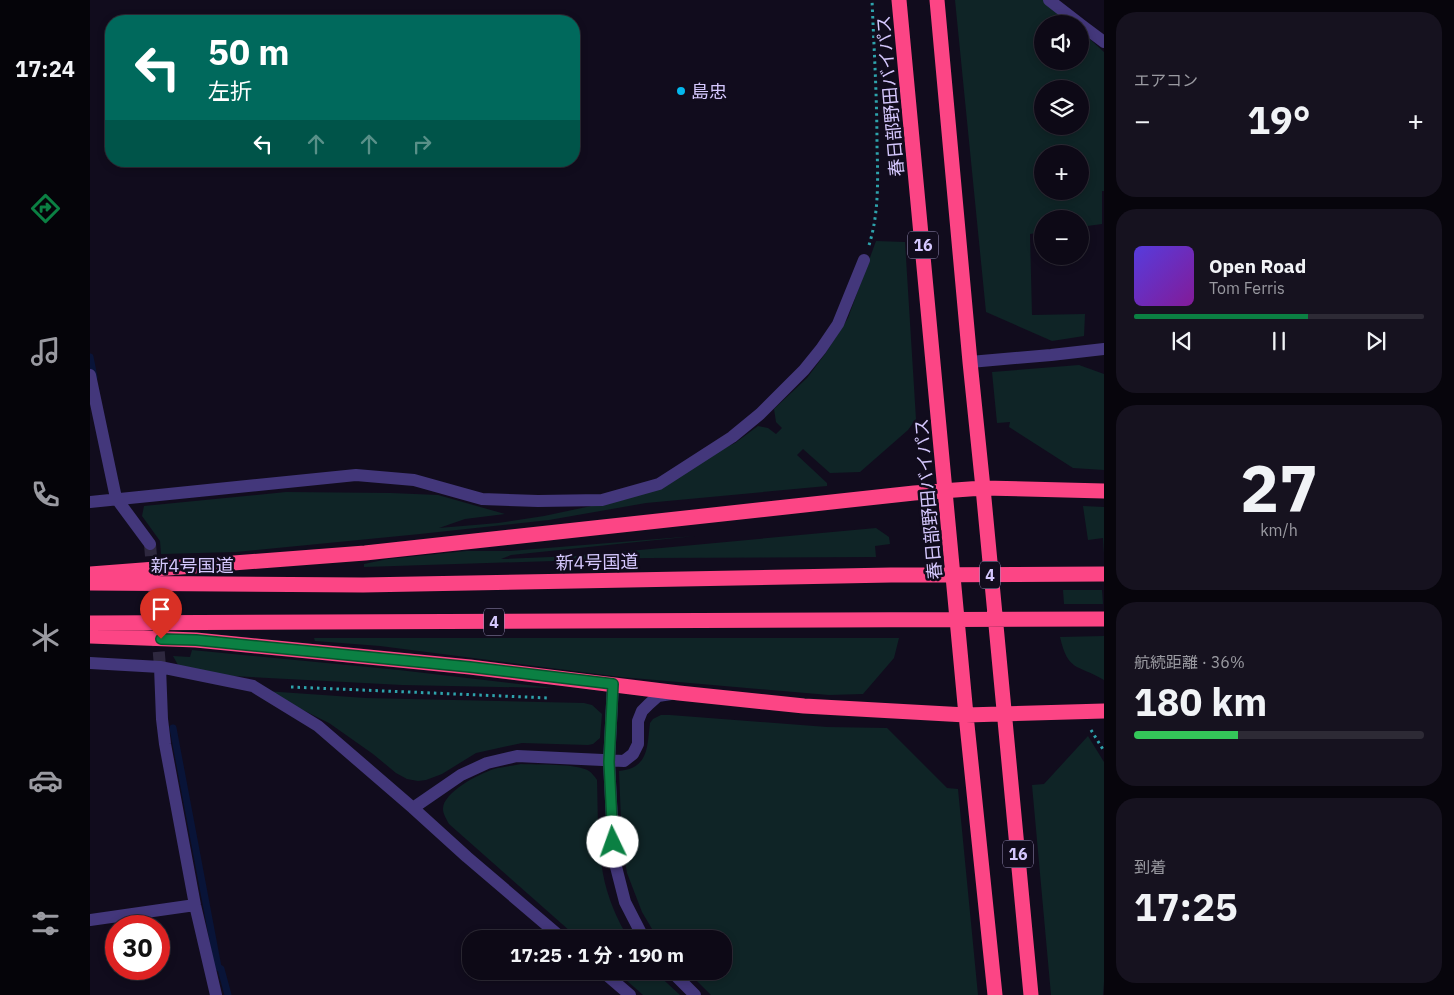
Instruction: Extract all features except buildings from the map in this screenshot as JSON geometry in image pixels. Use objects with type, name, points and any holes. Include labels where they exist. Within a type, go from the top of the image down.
[{"type":"highway","name":"春日部野田バイパス","points":[[899,0],[966,715],[995,995]]},
{"type":"highway","name":"16","points":[[937,0],[1031,995]]},
{"type":"highway","points":[[90,574],[365,553],[878,496],[983,488],[1104,491]]},
{"type":"highway","name":"新4号国道","points":[[90,583],[363,585],[891,575],[1096,574]]},
{"type":"highway","name":"4","points":[[90,623],[1104,620]]},
{"type":"highway","points":[[90,636],[196,640],[470,667],[679,693],[804,706],[966,715],[1104,711]]},
{"type":"street","points":[[1049,0],[1068,15]]},
{"type":"street","points":[[1089,31],[1104,42]]},
{"type":"street","points":[[90,502],[356,475],[414,480],[482,499],[538,501],[602,500],[659,484],[732,437],[760,414],[804,370],[838,324],[864,260]]},
{"type":"street","points":[[970,362],[1104,349]]},
{"type":"street","points":[[90,374],[116,498],[150,544]]},
{"type":"street","points":[[90,663],[160,667],[253,686],[318,726],[413,808],[467,858],[552,930]]},
{"type":"street","points":[[160,667],[165,744],[195,905],[216,995]]},
{"type":"street","points":[[613,684],[609,762],[614,858],[625,902],[639,930]]},
{"type":"street","points":[[413,808],[461,774],[487,762],[517,756],[624,762],[633,754],[638,744],[638,721],[642,711],[658,696],[679,693]]},
{"type":"street","points":[[90,920],[195,905]]},
{"type":"street","points":[[612,980],[630,995]]},
{"type":"street","points":[[680,980],[695,995]]},
{"type":"path","points":[[864,260],[872,236],[878,168],[877,88],[872,0]]},
{"type":"path","points":[[253,686],[551,698]]},
{"type":"path","points":[[1090,728],[1104,751]]},
{"type":"green space","points":[[955,0],[1052,0],[1065,15],[1034,15],[1034,70],[1089,70],[1089,38],[1104,52],[1104,191],[1102,191],[1102,224],[1089,226],[1089,210],[1034,210],[1034,233],[1030,234],[1032,315],[1085,314],[1084,336],[1052,341],[986,312]]},
{"type":"green space","points":[[876,241],[905,242],[916,419],[908,430],[860,472],[830,473],[803,449],[797,455],[827,483],[827,486],[646,503],[549,520],[236,552],[161,554],[160,541],[142,516],[144,506],[286,492],[438,495],[505,514],[465,519],[439,528],[498,523],[544,516],[610,502],[735,443],[758,426],[768,428],[776,434],[782,428],[776,422],[774,409],[807,378],[848,318]]},
{"type":"green space","points":[[1079,365],[1104,374],[1104,470],[1073,468],[1009,427],[1010,422],[997,423],[992,372]]},
{"type":"green space","points":[[1083,506],[1104,507],[1104,554],[1103,538],[1088,540]]},
{"type":"green space","points":[[876,528],[889,537],[890,544],[875,546],[876,557],[646,558],[364,567],[364,564],[388,559],[466,551],[510,551],[695,536],[511,555],[501,559],[575,556]]},
{"type":"green space","points":[[1063,590],[1102,590],[1103,604],[1064,604]]},
{"type":"green space","points":[[1104,636],[1104,680],[1080,669],[1070,662],[1060,637]]},
{"type":"green space","points":[[314,638],[899,638],[894,658],[863,694],[829,695],[621,677],[380,646],[315,641]]},
{"type":"green space","points":[[192,650],[399,670],[554,688],[402,685],[214,675],[178,665],[173,656],[190,657]]},
{"type":"green space","points":[[265,691],[366,698],[584,703],[592,705],[602,714],[600,738],[593,744],[588,745],[522,743],[476,753],[442,774],[418,781],[407,779],[396,773],[329,723]]},
{"type":"green space","points":[[661,715],[670,715],[827,727],[887,728],[947,788],[958,789],[978,995],[711,995],[696,980],[732,980],[732,930],[653,930],[642,912],[627,873],[622,845],[619,771],[636,766],[645,755],[650,723]]},
{"type":"green space","points":[[1088,736],[1104,762],[1103,995],[1051,995],[1032,785],[1044,784]]},
{"type":"green space","points":[[521,764],[575,767],[589,771],[597,780],[599,839],[603,874],[613,908],[624,930],[569,930],[449,824],[443,809],[449,796],[471,779],[497,768]]},
{"type":"green space","points":[[626,980],[664,980],[680,995],[643,995]]},
{"type":"waterway","points":[[90,357],[94,377]]},
{"type":"waterway","points":[[173,728],[218,967],[221,969],[228,995]]},
{"type":"tunnel","points":[[150,544],[160,667]]},
{"type":"place","name":"島忠","points":[[681,91]]},
{"type":"route","points":[[161,639],[196,640],[470,667],[613,684],[609,762],[613,842]]}]
